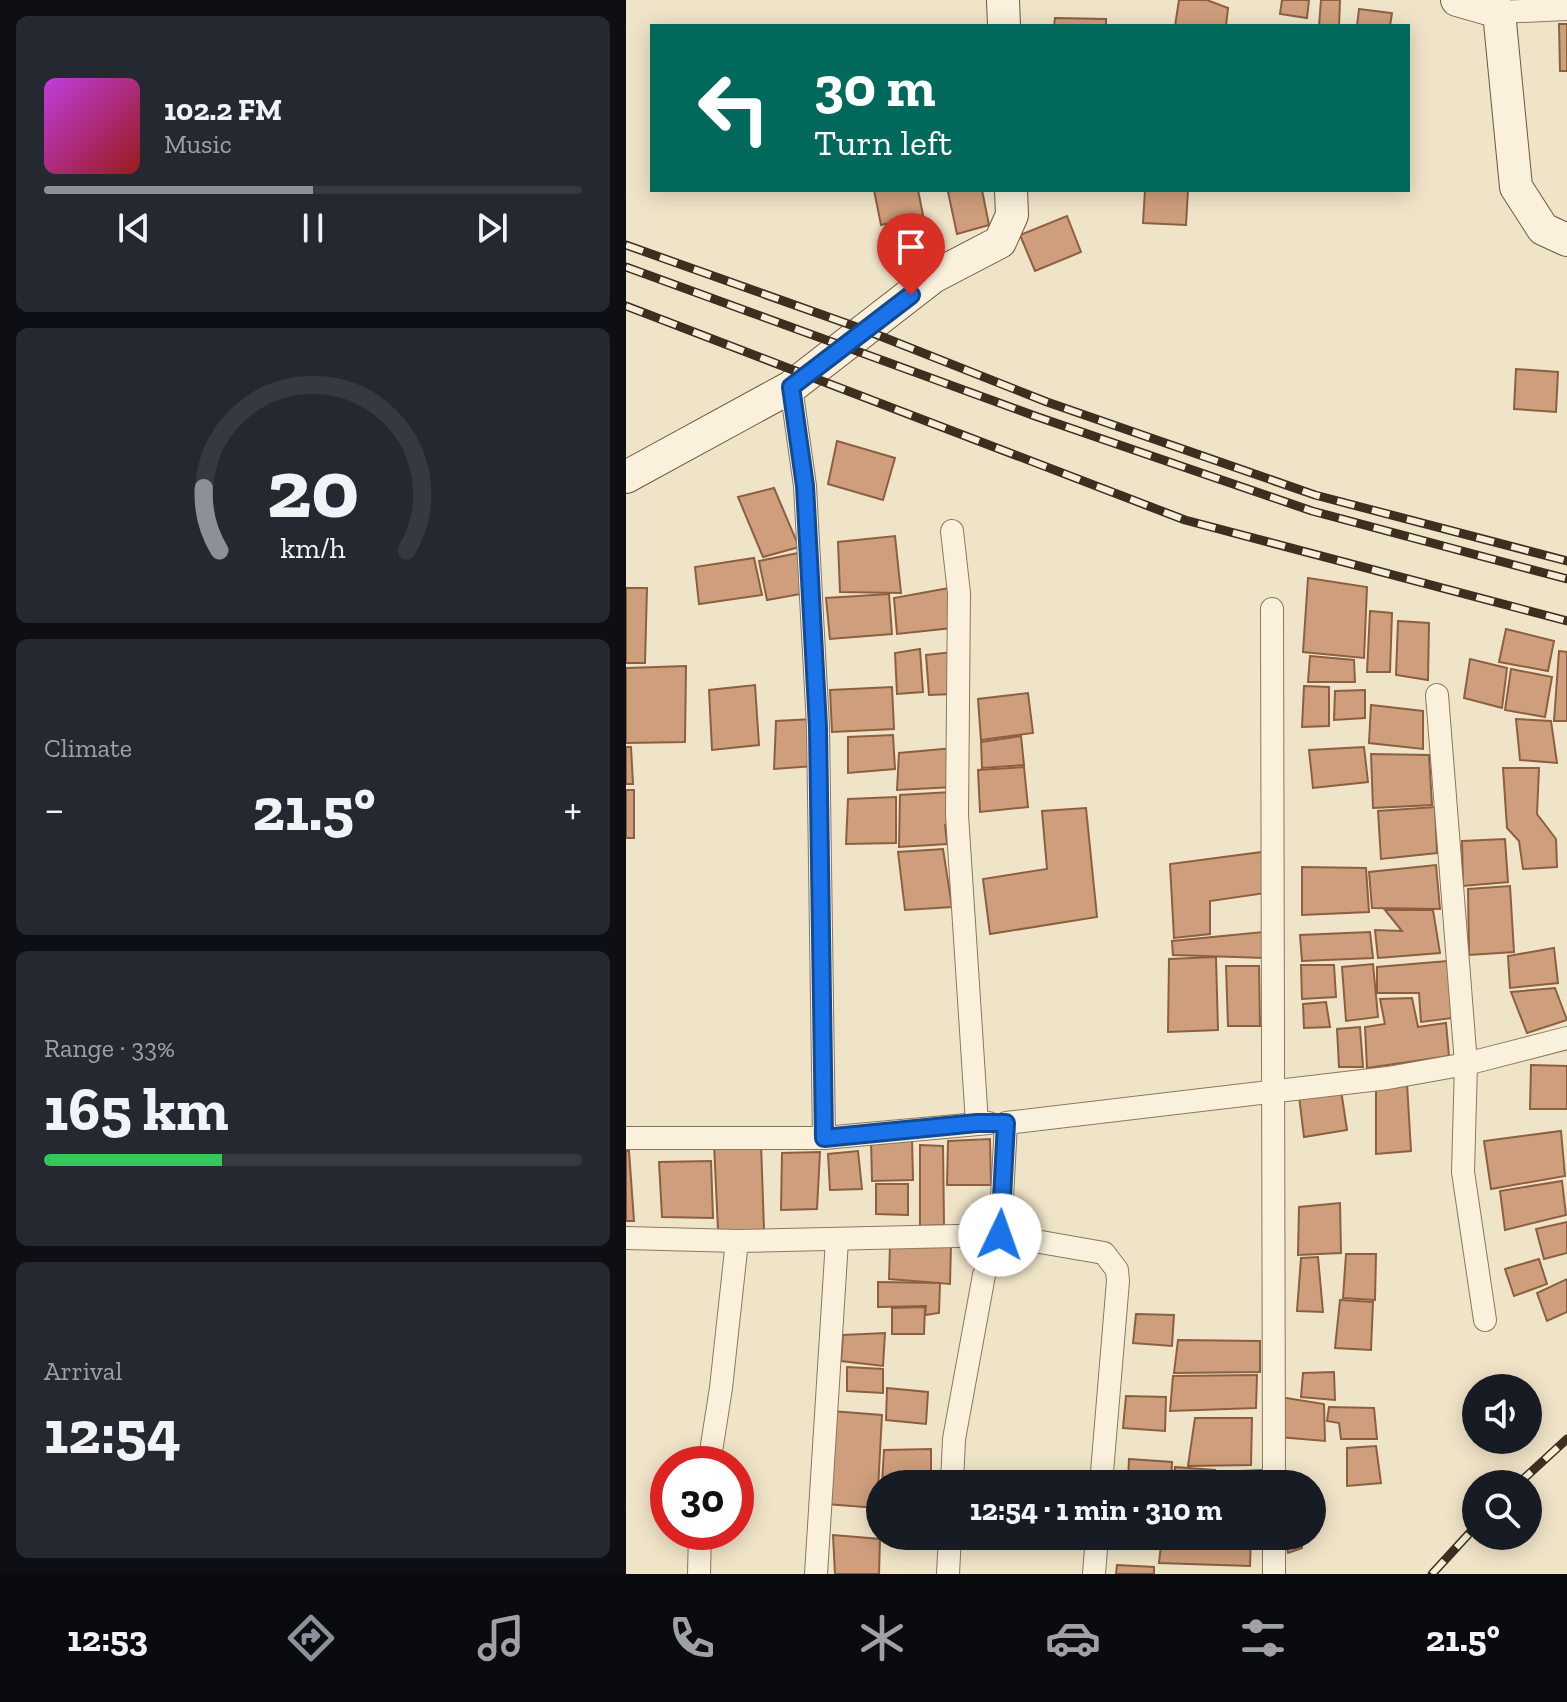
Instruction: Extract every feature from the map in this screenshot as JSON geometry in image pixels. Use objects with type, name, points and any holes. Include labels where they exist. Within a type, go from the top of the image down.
[{"type":"main road","points":[[1003,0],[1004,24]]},
{"type":"main road","points":[[1457,0],[1499,6],[1516,187],[1543,229],[1567,240]]},
{"type":"main road","points":[[626,477],[791,387],[933,277],[1000,242],[1012,215],[1011,192]]},
{"type":"street","points":[[1499,6],[1567,9]]},
{"type":"street","points":[[791,387],[805,486],[818,727],[824,1138]]},
{"type":"street","points":[[952,531],[959,593],[957,815],[977,1123]]},
{"type":"street","points":[[1272,609],[1274,1470]]},
{"type":"street","points":[[1437,695],[1466,1064],[1463,1172],[1485,1320]]},
{"type":"street","points":[[626,1138],[824,1138],[1006,1123],[1272,1093],[1466,1064],[1567,1038]]},
{"type":"street","points":[[953,1470],[954,1439],[984,1275],[1000,1235],[1006,1123]]},
{"type":"street","points":[[626,1238],[737,1241],[1000,1235],[1104,1253],[1117,1270],[1118,1281],[1102,1470]]},
{"type":"street","points":[[816,1574],[837,1240]]},
{"type":"street","points":[[712,1446],[737,1241]]},
{"type":"street","points":[[699,1574],[700,1550]]},
{"type":"street","points":[[948,1574],[949,1550]]},
{"type":"street","points":[[1094,1574],[1096,1550]]},
{"type":"street","points":[[1274,1550],[1274,1574]]},
{"type":"building","points":[[1179,0],[1207,0],[1228,8],[1226,24],[1175,24]]},
{"type":"building","points":[[1282,0],[1309,0],[1307,18],[1280,14]]},
{"type":"building","points":[[1321,0],[1340,0],[1339,24],[1319,24]]},
{"type":"building","points":[[1359,9],[1392,13],[1390,24],[1357,24]]},
{"type":"building","points":[[1055,18],[1106,19],[1106,24],[1054,24]]},
{"type":"building","points":[[1559,24],[1567,24],[1567,71],[1560,71]]},
{"type":"building","points":[[874,192],[918,192],[923,215],[881,225]]},
{"type":"building","points":[[948,192],[982,192],[989,225],[957,234]]},
{"type":"building","points":[[1145,192],[1188,192],[1186,225],[1143,223]]},
{"type":"building","points":[[1067,216],[1081,252],[1035,271],[1020,235]]},
{"type":"building","points":[[1516,369],[1558,372],[1556,412],[1514,409]]},
{"type":"building","points":[[837,441],[895,458],[883,500],[828,484]]},
{"type":"building","points":[[774,488],[799,547],[763,557],[738,497]]},
{"type":"building","points":[[895,536],[901,593],[840,592],[838,542]]},
{"type":"building","points":[[803,552],[806,593],[767,600],[759,561]]},
{"type":"building","points":[[754,558],[762,595],[699,604],[695,567]]},
{"type":"building","points":[[1308,578],[1367,587],[1364,658],[1303,652]]},
{"type":"building","points":[[626,588],[647,588],[645,663],[626,663]]},
{"type":"building","points":[[949,588],[952,628],[897,634],[894,598]]},
{"type":"building","points":[[889,594],[892,634],[830,639],[826,598]]},
{"type":"building","points":[[1370,611],[1392,613],[1390,672],[1367,672]]},
{"type":"building","points":[[1398,621],[1429,623],[1428,680],[1396,675]]},
{"type":"building","points":[[1506,629],[1554,641],[1548,671],[1499,662]]},
{"type":"building","points":[[920,649],[923,692],[897,694],[895,653]]},
{"type":"building","points":[[1559,651],[1567,652],[1567,721],[1554,721]]},
{"type":"building","points":[[953,652],[954,694],[929,695],[926,655]]},
{"type":"building","points":[[1310,656],[1354,660],[1355,682],[1308,682]]},
{"type":"building","points":[[1470,659],[1507,668],[1502,708],[1464,698]]},
{"type":"building","points":[[686,666],[685,742],[626,743],[626,668]]},
{"type":"building","points":[[1511,669],[1552,677],[1545,717],[1505,710]]},
{"type":"building","points":[[755,685],[759,745],[712,750],[709,690]]},
{"type":"building","points":[[1304,686],[1329,687],[1329,726],[1302,727]]},
{"type":"building","points":[[892,687],[894,729],[832,732],[830,690]]},
{"type":"building","points":[[1365,690],[1365,718],[1334,720],[1335,691]]},
{"type":"building","points":[[1028,693],[1033,733],[981,740],[978,699]]},
{"type":"building","points":[[1371,705],[1423,711],[1423,749],[1369,743]]},
{"type":"building","points":[[813,719],[814,766],[774,769],[776,721]]},
{"type":"building","points":[[1516,719],[1551,721],[1557,763],[1520,760]]},
{"type":"building","points":[[893,735],[895,769],[848,773],[848,737]]},
{"type":"building","points":[[1021,736],[1024,765],[982,768],[981,742]]},
{"type":"building","points":[[626,747],[631,747],[633,784],[626,784]]},
{"type":"building","points":[[1364,747],[1368,782],[1313,788],[1309,750]]},
{"type":"building","points":[[953,748],[953,787],[897,790],[899,753]]},
{"type":"building","points":[[1371,754],[1429,755],[1432,805],[1373,808]]},
{"type":"building","points":[[1024,767],[1028,807],[980,812],[978,770]]},
{"type":"building","points":[[1503,768],[1539,768],[1537,814],[1556,839],[1557,867],[1523,869],[1519,841],[1507,828]]},
{"type":"building","points":[[626,790],[634,790],[634,838],[626,838]]},
{"type":"building","points":[[951,792],[951,823],[945,825],[947,844],[899,847],[900,795]]},
{"type":"building","points":[[896,797],[896,843],[846,844],[848,799]]},
{"type":"building","points":[[1435,807],[1437,853],[1381,859],[1378,811]]},
{"type":"building","points":[[1086,808],[1097,917],[990,934],[983,879],[1047,869],[1042,811]]},
{"type":"building","points":[[1505,839],[1508,882],[1463,886],[1462,841]]},
{"type":"building","points":[[943,849],[952,907],[905,910],[898,852]]},
{"type":"building","points":[[1262,852],[1266,893],[1210,901],[1210,934],[1174,938],[1170,864]]},
{"type":"building","points":[[1436,865],[1440,909],[1372,908],[1369,872]]},
{"type":"building","points":[[1302,867],[1366,868],[1369,912],[1302,915]]},
{"type":"building","points":[[1510,886],[1514,952],[1469,955],[1468,889]]},
{"type":"building","points":[[1385,910],[1433,910],[1440,953],[1378,958],[1375,930],[1402,931]]},
{"type":"building","points":[[1263,932],[1265,958],[1173,955],[1172,941]]},
{"type":"building","points":[[1370,932],[1373,958],[1302,961],[1300,935]]},
{"type":"building","points":[[1554,948],[1558,983],[1510,988],[1508,956]]},
{"type":"building","points":[[1216,957],[1218,1030],[1168,1032],[1169,959]]},
{"type":"building","points":[[1447,961],[1453,1018],[1421,1022],[1419,993],[1377,993],[1377,967]]},
{"type":"building","points":[[1373,964],[1378,1017],[1346,1021],[1342,967]]},
{"type":"building","points":[[1301,965],[1334,965],[1336,997],[1302,999]]},
{"type":"building","points":[[1226,966],[1259,966],[1260,1026],[1228,1026]]},
{"type":"building","points":[[1555,988],[1567,1020],[1527,1033],[1511,992]]},
{"type":"building","points":[[1412,998],[1418,1027],[1446,1023],[1449,1056],[1367,1068],[1365,1027],[1385,1024],[1380,999]]},
{"type":"building","points":[[1326,1002],[1330,1027],[1304,1028],[1303,1004]]},
{"type":"building","points":[[1360,1027],[1363,1067],[1339,1067],[1337,1029]]},
{"type":"building","points":[[1531,1065],[1567,1066],[1567,1109],[1530,1109]]},
{"type":"building","points":[[1407,1083],[1411,1151],[1376,1154],[1376,1084]]},
{"type":"building","points":[[1341,1090],[1347,1130],[1304,1137],[1299,1096]]},
{"type":"building","points":[[1561,1131],[1565,1176],[1491,1189],[1484,1141]]},
{"type":"building","points":[[912,1138],[913,1180],[872,1181],[871,1139]]},
{"type":"building","points":[[990,1139],[991,1185],[947,1185],[948,1141]]},
{"type":"building","points":[[761,1143],[764,1230],[718,1230],[714,1144]]},
{"type":"building","points":[[920,1145],[943,1146],[944,1225],[920,1226]]},
{"type":"building","points":[[626,1151],[629,1151],[634,1221],[626,1221]]},
{"type":"building","points":[[858,1151],[862,1189],[830,1190],[828,1154]]},
{"type":"building","points":[[820,1152],[817,1209],[781,1210],[782,1153]]},
{"type":"building","points":[[711,1161],[713,1218],[662,1217],[659,1162]]},
{"type":"building","points":[[1562,1181],[1566,1215],[1505,1230],[1500,1191]]},
{"type":"building","points":[[876,1184],[908,1184],[908,1215],[876,1214]]},
{"type":"building","points":[[1340,1203],[1341,1253],[1298,1255],[1299,1207]]},
{"type":"building","points":[[1567,1222],[1567,1253],[1544,1259],[1536,1229]]},
{"type":"building","points":[[951,1244],[950,1284],[889,1279],[890,1246]]},
{"type":"building","points":[[1346,1254],[1376,1254],[1375,1300],[1343,1298]]},
{"type":"building","points":[[1318,1257],[1323,1312],[1297,1311],[1301,1258]]},
{"type":"building","points":[[1539,1259],[1547,1284],[1514,1296],[1505,1269]]},
{"type":"building","points":[[1567,1279],[1567,1312],[1547,1321],[1537,1293]]},
{"type":"building","points":[[878,1282],[940,1283],[939,1313],[925,1315],[926,1306],[878,1307]]},
{"type":"building","points":[[1340,1300],[1373,1302],[1371,1350],[1335,1348]]},
{"type":"building","points":[[925,1307],[924,1334],[892,1334],[892,1308]]},
{"type":"building","points":[[1136,1314],[1174,1315],[1172,1346],[1133,1343]]},
{"type":"building","points":[[885,1333],[883,1366],[841,1361],[843,1335]]},
{"type":"building","points":[[1178,1340],[1260,1341],[1260,1372],[1174,1373]]},
{"type":"building","points":[[847,1367],[883,1369],[883,1393],[847,1391]]},
{"type":"building","points":[[1334,1372],[1335,1400],[1301,1397],[1303,1373]]},
{"type":"building","points":[[1257,1375],[1256,1408],[1170,1411],[1173,1376]]},
{"type":"building","points":[[887,1388],[928,1392],[926,1424],[886,1420]]},
{"type":"building","points":[[1126,1396],[1166,1397],[1165,1431],[1123,1428]]},
{"type":"building","points":[[1280,1397],[1324,1404],[1325,1441],[1279,1437]]},
{"type":"building","points":[[1329,1407],[1374,1408],[1377,1439],[1341,1439],[1339,1423],[1327,1421]]},
{"type":"building","points":[[831,1411],[882,1415],[879,1470],[866,1470],[866,1507],[826,1504]]},
{"type":"building","points":[[1195,1418],[1252,1418],[1251,1465],[1188,1466]]},
{"type":"building","points":[[1376,1446],[1381,1483],[1347,1486],[1347,1448]]},
{"type":"building","points":[[931,1449],[931,1470],[883,1470],[884,1450]]},
{"type":"building","points":[[1129,1459],[1172,1462],[1172,1470],[1129,1470]]},
{"type":"building","points":[[1175,1467],[1215,1470],[1175,1470]]},
{"type":"building","points":[[833,1535],[866,1538],[866,1550],[880,1550],[879,1574],[835,1574]]},
{"type":"building","points":[[1160,1550],[1251,1550],[1250,1566],[1159,1563]]},
{"type":"building","points":[[1117,1565],[1154,1567],[1154,1574],[1116,1574]]},
{"type":"railway","points":[[626,245],[865,330],[1047,402],[1315,495],[1567,561]]},
{"type":"railway","points":[[626,267],[1035,416],[1312,511],[1567,579]]},
{"type":"railway","points":[[626,306],[1185,520],[1567,621]]},
{"type":"railway","points":[[1533,1470],[1567,1439]]},
{"type":"railway","points":[[1432,1574],[1462,1541]]},
{"type":"route","points":[[911,295],[791,387],[805,486],[818,727],[824,1138],[1006,1123],[1000,1235]]}]
